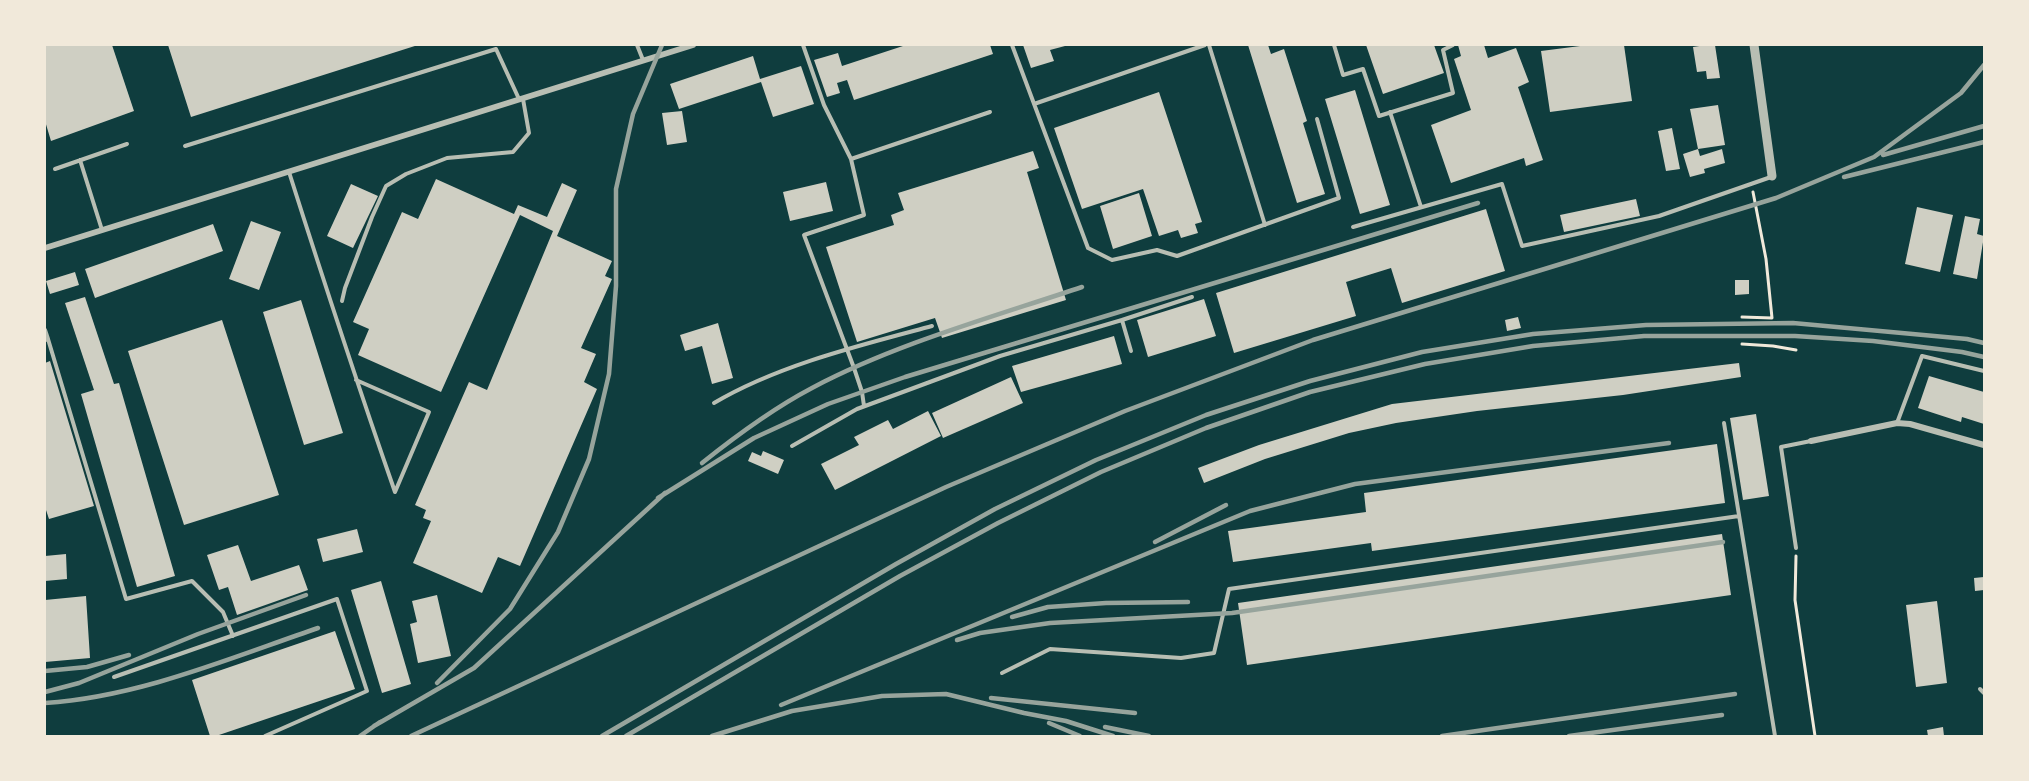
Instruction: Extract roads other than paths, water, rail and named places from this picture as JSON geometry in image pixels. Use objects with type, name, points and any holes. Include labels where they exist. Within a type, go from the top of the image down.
[{"type":"street","points":[[45,248],[693,45]]},
{"type":"street","points":[[1754,45],[1772,176]]},
{"type":"street","points":[[1811,441],[1897,423],[1910,424],[1984,445]]},
{"type":"lane","points":[[637,45],[643,60]]},
{"type":"lane","points":[[803,45],[824,105],[851,159],[864,215],[804,235],[862,393],[864,406]]},
{"type":"lane","points":[[1012,45],[1088,248],[1112,260],[1156,250],[1177,256],[1339,198],[1317,119]]},
{"type":"lane","points":[[1034,104],[1207,45],[1265,225]]},
{"type":"lane","points":[[1334,45],[1343,75],[1363,69],[1379,116],[1453,93],[1443,50],[1454,45]]},
{"type":"lane","points":[[185,146],[496,47],[521,98],[529,133],[513,152],[447,158],[406,174],[386,186],[372,217],[342,301]]},
{"type":"lane","points":[[851,159],[990,112]]},
{"type":"lane","points":[[1390,112],[1421,207]]},
{"type":"lane","points":[[56,169],[127,144]]},
{"type":"lane","points":[[80,160],[102,230]]},
{"type":"lane","points":[[288,172],[356,380],[395,492],[429,412],[356,380]]},
{"type":"lane","points":[[1353,227],[1502,184],[1522,246],[1659,216],[1772,176]]},
{"type":"lane","points":[[792,446],[864,406],[1000,356],[1192,297]]},
{"type":"lane","points":[[1122,320],[1131,351]]},
{"type":"lane","points":[[714,403],[740,388],[846,349],[932,326]]},
{"type":"lane","points":[[45,330],[126,599],[192,581],[224,612],[233,636]]},
{"type":"lane","points":[[1897,423],[1922,356],[1984,371]]},
{"type":"lane","points":[[1724,423],[1775,736]]},
{"type":"lane","points":[[1796,548],[1781,447],[1811,441]]},
{"type":"lane","points":[[1002,673],[1050,649],[1181,658],[1214,653],[1229,589],[1739,516]]},
{"type":"lane","points":[[114,677],[337,599],[367,692],[266,736]]},
{"type":"lane","points":[[1980,689],[1984,693]]},
{"type":"railway","points":[[437,683],[510,609],[558,532],[589,459],[609,374],[616,286],[616,189],[633,114],[662,45]]},
{"type":"railway","points":[[411,736],[946,487],[1125,411],[1313,340],[1776,198],[1874,157],[1961,93],[1984,65]]},
{"type":"railway","points":[[1883,155],[1984,126]]},
{"type":"railway","points":[[1844,177],[1984,142]]},
{"type":"railway","points":[[658,498],[754,438],[828,404],[905,377],[1478,203]]},
{"type":"railway","points":[[702,463],[797,396],[844,372],[945,332],[1082,287]]},
{"type":"railway","points":[[602,736],[896,564],[995,509],[1096,460],[1206,415],[1310,381],[1422,352],[1533,334],[1646,325],[1793,323],[1967,339],[1984,343]]},
{"type":"railway","points":[[626,736],[900,576],[998,523],[1101,472],[1206,428],[1310,392],[1425,364],[1533,346],[1644,336],[1795,336],[1873,341],[1962,352],[1984,357]]},
{"type":"railway","points":[[781,705],[1250,511],[1355,484],[1669,443]]},
{"type":"railway","points":[[374,726],[474,668],[665,493]]},
{"type":"railway","points":[[1155,542],[1226,505]]},
{"type":"railway","points":[[957,640],[980,633],[1050,623],[1232,613],[1723,542]]},
{"type":"railway","points":[[45,692],[79,683],[198,634],[306,595]]},
{"type":"railway","points":[[1012,617],[1048,607],[1106,603],[1188,602]]},
{"type":"railway","points":[[45,703],[115,693],[149,685],[318,628]]},
{"type":"railway","points":[[45,671],[87,667],[129,655]]},
{"type":"railway","points":[[712,736],[792,711],[882,696],[946,694],[1066,721],[1113,736]]},
{"type":"railway","points":[[1442,736],[1735,694]]},
{"type":"railway","points":[[991,698],[1135,713]]},
{"type":"railway","points":[[1569,736],[1722,715]]},
{"type":"railway","points":[[360,736],[380,722]]},
{"type":"railway","points":[[1049,723],[1080,736]]},
{"type":"railway","points":[[1105,727],[1149,736]]}]
